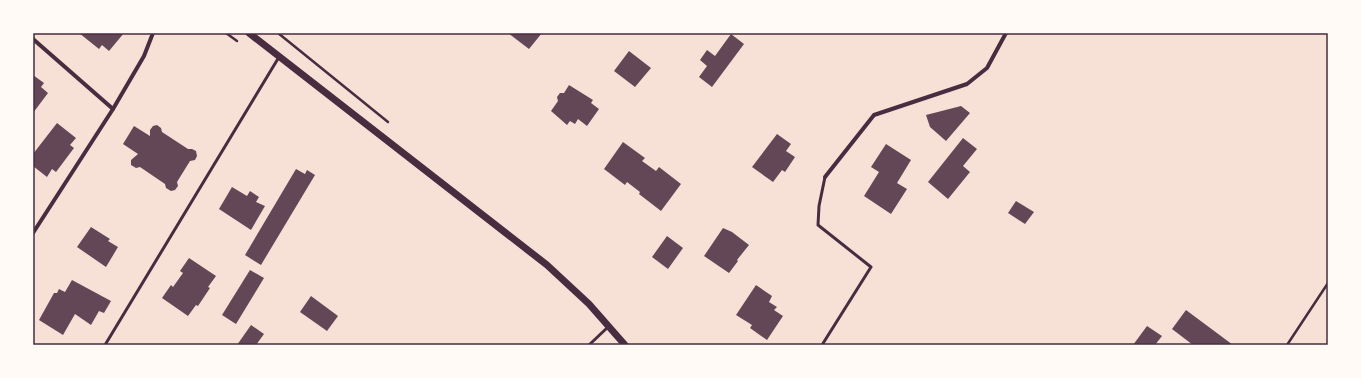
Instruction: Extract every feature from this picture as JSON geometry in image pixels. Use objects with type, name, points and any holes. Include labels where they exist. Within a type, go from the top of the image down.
[{"type":"street","points":[[33,234],[113,109],[144,56],[153,33]]},
{"type":"street","points":[[249,33],[547,265],[609,325],[625,345]]},
{"type":"street","points":[[825,177],[874,115],[967,84],[987,68],[1006,33]]},
{"type":"street","points":[[33,39],[113,109]]},
{"type":"lane","points":[[105,345],[279,56]]},
{"type":"lane","points":[[822,345],[871,267],[818,225],[819,206],[825,177]]},
{"type":"lane","points":[[589,345],[609,325]]},
{"type":"path","points":[[278,33],[394,127]]},
{"type":"path","points":[[1287,345],[1328,283]]},
{"type":"building","points":[[79,33],[124,33],[109,51],[102,45],[99,49]]},
{"type":"building","points":[[508,33],[542,33],[529,49]]},
{"type":"building","points":[[731,34],[744,44],[712,87],[699,77],[707,66],[700,60],[707,50],[715,56]]},
{"type":"building","points":[[629,51],[651,68],[635,87],[614,71]]},
{"type":"building","points":[[33,75],[44,83],[41,87],[48,93],[33,113]]},
{"type":"building","points":[[569,85],[593,100],[591,103],[599,109],[587,126],[578,119],[575,124],[570,121],[567,125],[551,111],[558,101],[557,97],[560,93],[564,93]]},
{"type":"building","points":[[961,106],[970,113],[946,141],[930,127],[926,115]]},
{"type":"building","points":[[57,123],[76,138],[70,145],[74,148],[56,172],[52,169],[47,177],[33,166],[33,154]]},
{"type":"building","points":[[157,125],[161,128],[162,132],[188,149],[196,151],[197,156],[195,160],[190,161],[177,182],[178,186],[175,190],[171,191],[166,188],[165,184],[140,167],[136,168],[131,165],[131,160],[138,154],[123,144],[134,126],[150,136],[150,130],[153,126]]},
{"type":"building","points":[[777,134],[791,144],[786,151],[795,157],[785,172],[782,170],[773,182],[752,167]]},
{"type":"building","points":[[963,138],[977,149],[963,166],[970,172],[948,199],[928,182]]},
{"type":"building","points":[[623,142],[645,158],[642,161],[656,171],[659,167],[681,184],[661,211],[639,194],[640,192],[627,182],[625,185],[604,169]]},
{"type":"building","points":[[886,144],[911,160],[897,183],[907,189],[891,214],[864,196],[879,172],[871,167]]},
{"type":"building","points":[[296,169],[305,174],[307,170],[315,175],[261,265],[245,255]]},
{"type":"building","points":[[232,187],[247,196],[250,191],[259,197],[256,202],[265,206],[251,230],[219,209]]},
{"type":"building","points":[[1016,201],[1034,212],[1025,224],[1008,213]]},
{"type":"building","points":[[91,227],[110,239],[108,241],[118,247],[106,267],[77,247]]},
{"type":"building","points":[[723,228],[732,232],[749,245],[729,273],[704,256]]},
{"type":"building","points":[[667,236],[683,248],[668,269],[652,257]]},
{"type":"building","points":[[189,258],[216,276],[208,287],[210,288],[198,306],[196,305],[188,316],[162,298],[171,285],[173,287],[183,273],[180,271]]},
{"type":"building","points":[[250,270],[264,278],[236,324],[222,315]]},
{"type":"building","points":[[72,280],[111,301],[104,313],[99,311],[91,325],[75,314],[63,335],[39,320],[54,293],[57,293],[59,289],[65,292]]},
{"type":"building","points":[[756,285],[772,296],[769,302],[777,307],[774,310],[783,316],[767,340],[750,328],[752,325],[736,315]]},
{"type":"building","points":[[311,296],[338,316],[327,331],[300,312]]},
{"type":"building","points":[[1186,310],[1233,345],[1193,345],[1172,329]]},
{"type":"building","points":[[251,325],[264,334],[256,345],[237,345]]},
{"type":"building","points":[[1147,326],[1162,336],[1155,345],[1133,345]]}]
